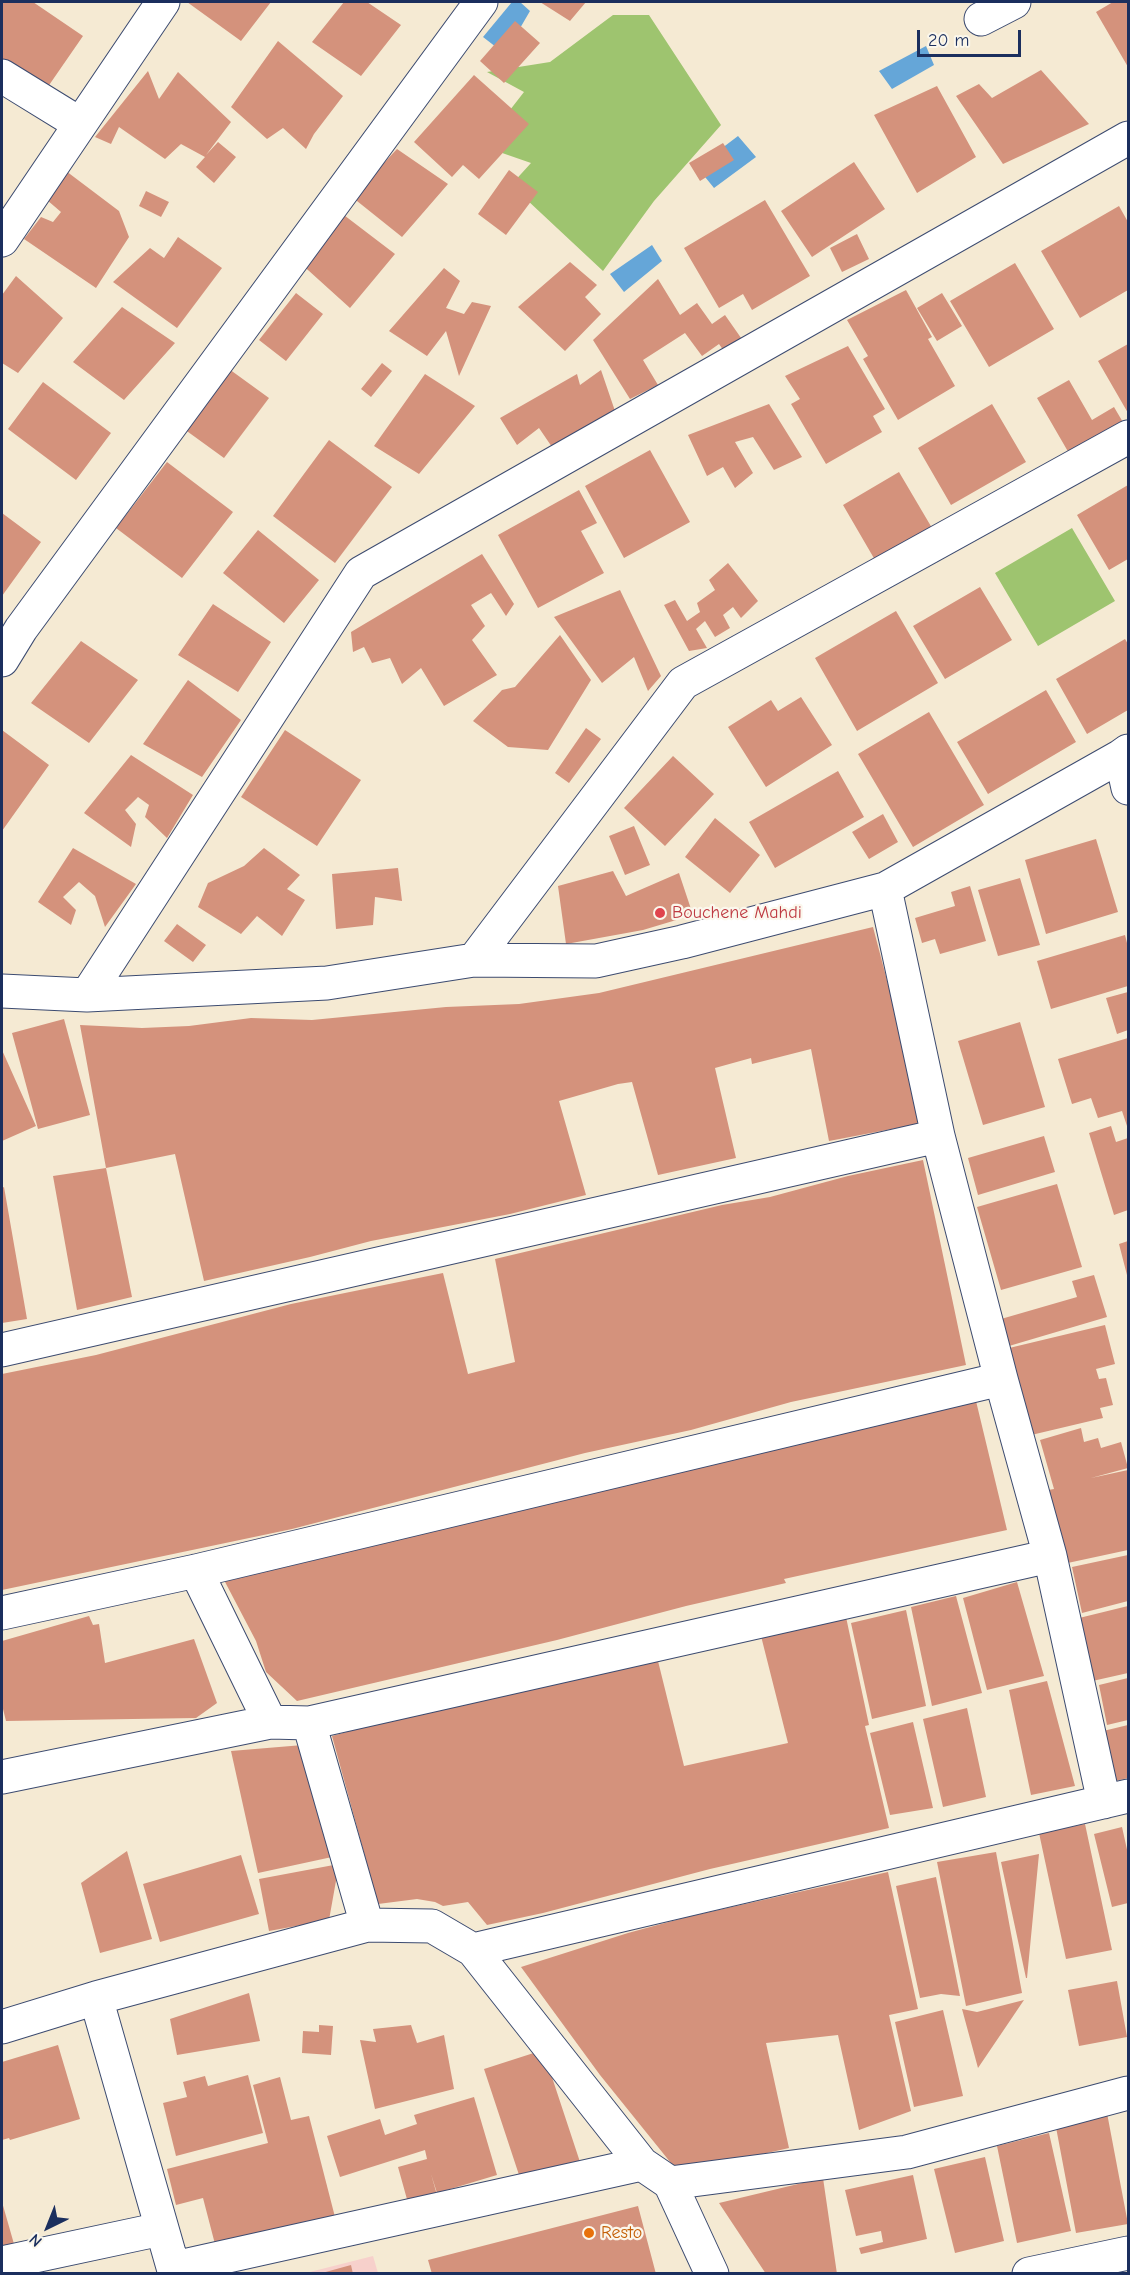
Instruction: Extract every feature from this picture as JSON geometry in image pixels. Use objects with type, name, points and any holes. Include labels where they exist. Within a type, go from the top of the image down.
[{"type":"street","points":[[2,240],[163,2]]},
{"type":"street","points":[[2,660],[21,629],[481,2]]},
{"type":"street","points":[[981,19],[1014,2]]},
{"type":"street","points":[[2,76],[80,124]]},
{"type":"street","points":[[87,995],[362,573],[1128,138]]},
{"type":"street","points":[[474,960],[683,683],[1128,437]]},
{"type":"street","points":[[2,991],[87,995],[327,983],[474,960],[596,961],[682,942],[885,889],[1125,753],[1128,788]]},
{"type":"street","points":[[473,1950],[1116,1799],[1001,1378],[939,1136],[885,889]]},
{"type":"street","points":[[2,1350],[939,1136]]},
{"type":"street","points":[[2,1613],[196,1571],[1001,1378]]},
{"type":"street","points":[[2,1777],[270,1722],[309,1723],[1050,1556]]},
{"type":"street","points":[[196,1571],[270,1722]]},
{"type":"street","points":[[309,1723],[367,1925]]},
{"type":"street","points":[[2,2027],[96,1998],[367,1925],[432,1926],[473,1950],[642,2164],[670,2183],[712,2274]]},
{"type":"street","points":[[96,1998],[175,2271],[642,2164]]},
{"type":"street","points":[[670,2183],[907,2152],[1128,2093]]},
{"type":"street","points":[[2,2263],[161,2229]]},
{"type":"street","points":[[1029,2274],[1128,2253]]},
{"type":"shaded area","points":[[373,2256],[378,2273],[302,2274]]},
{"type":"green space","points":[[613,15],[649,15],[721,125],[654,201],[603,271],[511,185],[531,163],[482,146],[524,92],[487,72],[550,62]]},
{"type":"green space","points":[[1072,528],[1115,601],[1038,646],[995,573]]},
{"type":"water","points":[[512,2],[520,2],[530,11],[505,54],[483,37]]},
{"type":"water","points":[[926,46],[934,65],[892,89],[879,71]]},
{"type":"water","points":[[738,136],[756,157],[714,188],[697,167]]},
{"type":"water","points":[[652,245],[662,261],[624,292],[610,274]]},
{"type":"building","points":[[2,2],[33,2],[83,36],[45,91],[2,61]]},
{"type":"building","points":[[187,2],[271,2],[241,41]]},
{"type":"building","points":[[344,2],[367,2],[401,25],[361,76],[312,42]]},
{"type":"building","points":[[540,2],[586,2],[570,21]]},
{"type":"building","points":[[1113,2],[1128,2],[1128,67],[1096,12]]},
{"type":"building","points":[[515,21],[540,43],[504,83],[480,61]]},
{"type":"building","points":[[278,41],[343,96],[314,134],[306,149],[283,128],[267,139],[231,107]]},
{"type":"building","points":[[1041,70],[1089,124],[1003,164],[956,96],[979,84],[992,98]]},
{"type":"building","points":[[148,71],[159,99],[178,72],[231,122],[206,155],[218,142],[236,157],[214,183],[196,167],[205,157],[181,144],[165,159],[119,127],[111,144],[95,137]]},
{"type":"building","points":[[474,75],[529,124],[479,179],[463,165],[452,177],[414,142]]},
{"type":"building","points":[[937,86],[976,157],[917,193],[874,115]]},
{"type":"building","points":[[723,143],[734,160],[700,181],[689,163]]},
{"type":"building","points":[[397,149],[448,184],[402,237],[352,197]]},
{"type":"building","points":[[854,162],[885,209],[812,257],[781,211]]},
{"type":"building","points":[[509,170],[538,192],[506,235],[478,214]]},
{"type":"building","points":[[66,171],[119,211],[129,237],[96,288],[24,239],[41,217],[53,222],[61,212],[47,200]]},
{"type":"building","points":[[146,191],[169,202],[161,217],[139,206]]},
{"type":"building","points":[[765,200],[810,276],[752,310],[743,294],[719,308],[684,248]]},
{"type":"building","points":[[1119,206],[1128,222],[1128,290],[1080,318],[1041,251]]},
{"type":"building","points":[[336,209],[395,254],[350,308],[298,261]]},
{"type":"building","points":[[857,234],[869,259],[842,272],[830,248]]},
{"type":"building","points":[[178,237],[222,268],[177,328],[113,282],[150,248],[164,258]]},
{"type":"building","points":[[570,262],[597,285],[585,297],[601,314],[565,351],[518,307]]},
{"type":"building","points":[[1015,263],[1054,329],[989,367],[950,301]]},
{"type":"building","points":[[444,268],[460,281],[446,308],[464,314],[472,302],[491,306],[459,376],[446,331],[427,356],[389,331]]},
{"type":"building","points":[[16,276],[63,318],[18,373],[2,363],[2,295]]},
{"type":"building","points":[[658,279],[680,315],[697,303],[712,324],[725,315],[746,345],[728,357],[719,344],[702,356],[685,333],[643,360],[658,385],[630,399],[593,340]]},
{"type":"building","points":[[906,290],[932,337],[928,339],[955,386],[898,420],[863,359],[868,356],[847,320]]},
{"type":"building","points":[[296,293],[323,314],[286,361],[259,340]]},
{"type":"building","points":[[942,293],[962,326],[937,341],[917,308]]},
{"type":"building","points":[[122,307],[175,343],[124,400],[73,362]]},
{"type":"building","points":[[1128,344],[1128,413],[1098,361]]},
{"type":"building","points":[[848,346],[885,409],[873,416],[882,432],[826,464],[791,404],[800,399],[785,376]]},
{"type":"building","points":[[382,363],[392,371],[371,397],[361,389]]},
{"type":"building","points":[[229,369],[269,398],[224,458],[184,429]]},
{"type":"building","points":[[601,370],[615,411],[552,447],[539,428],[517,445],[500,418],[577,374],[580,385]]},
{"type":"building","points":[[425,374],[475,406],[419,474],[374,446]]},
{"type":"building","points":[[1069,380],[1092,420],[1114,407],[1124,424],[1070,455],[1037,398]]},
{"type":"building","points":[[43,382],[111,433],[76,480],[8,429]]},
{"type":"building","points":[[769,404],[802,457],[774,470],[753,437],[735,442],[753,473],[735,488],[723,467],[707,476],[688,435]]},
{"type":"building","points":[[992,404],[1026,462],[951,505],[918,448]]},
{"type":"building","points":[[329,440],[392,487],[335,563],[273,516]]},
{"type":"building","points":[[650,450],[690,522],[624,558],[585,486]]},
{"type":"building","points":[[167,462],[233,512],[182,578],[116,528]]},
{"type":"building","points":[[899,472],[932,528],[875,560],[843,505]]},
{"type":"building","points":[[1128,485],[1128,559],[1109,570],[1077,515]]},
{"type":"building","points":[[579,490],[597,523],[581,531],[604,573],[538,608],[498,535]]},
{"type":"building","points":[[2,513],[41,542],[2,596]]},
{"type":"building","points":[[258,530],[319,580],[284,623],[223,573]]},
{"type":"building","points":[[482,554],[514,604],[506,616],[491,593],[471,605],[485,626],[472,640],[497,675],[444,706],[421,668],[402,684],[390,658],[372,663],[364,647],[353,652],[351,632]]},
{"type":"building","points":[[728,563],[758,601],[741,618],[733,607],[723,615],[730,628],[715,637],[705,621],[696,629],[707,648],[689,651],[664,605],[675,600],[687,621],[700,612],[697,603],[715,590],[709,580]]},
{"type":"building","points":[[980,587],[1012,640],[945,679],[913,626]]},
{"type":"building","points":[[620,590],[661,676],[648,691],[634,657],[602,683],[554,617]]},
{"type":"building","points":[[213,604],[271,642],[238,692],[178,655]]},
{"type":"building","points":[[896,611],[938,683],[857,731],[815,658]]},
{"type":"building","points":[[560,635],[591,680],[548,750],[508,747],[473,721],[502,690],[515,687]]},
{"type":"building","points":[[1125,639],[1128,644],[1128,710],[1087,734],[1056,679]]},
{"type":"building","points":[[81,641],[138,680],[89,743],[31,703]]},
{"type":"building","points":[[188,680],[241,720],[202,777],[143,744]]},
{"type":"building","points":[[1046,690],[1076,742],[988,794],[957,742]]},
{"type":"building","points":[[801,697],[832,745],[766,787],[728,727],[771,700],[778,711]]},
{"type":"building","points":[[929,712],[984,805],[913,847],[858,754]]},
{"type":"building","points":[[586,728],[601,739],[569,783],[555,773]]},
{"type":"building","points":[[2,730],[49,765],[2,831]]},
{"type":"building","points":[[285,730],[361,780],[317,846],[241,797]]},
{"type":"building","points":[[131,755],[193,795],[167,838],[145,817],[149,805],[138,797],[125,810],[136,824],[131,847],[84,813]]},
{"type":"building","points":[[673,756],[714,794],[665,846],[624,808]]},
{"type":"building","points":[[838,771],[864,817],[775,868],[749,822]]},
{"type":"building","points":[[883,814],[898,842],[869,859],[852,832]]},
{"type":"building","points":[[715,818],[760,855],[730,893],[685,857]]},
{"type":"building","points":[[634,826],[650,865],[625,875],[609,836]]},
{"type":"building","points":[[1096,839],[1118,912],[1046,934],[1025,860]]},
{"type":"building","points":[[73,848],[136,884],[105,927],[95,896],[79,882],[63,897],[76,910],[71,925],[38,902]]},
{"type":"building","points":[[264,848],[300,875],[287,889],[305,900],[282,936],[257,916],[241,934],[198,907],[208,883],[244,866]]},
{"type":"building","points":[[398,868],[402,901],[375,897],[373,925],[336,929],[332,874]]},
{"type":"building","points":[[613,871],[626,896],[679,873],[693,915],[643,930],[566,944],[558,886]]},
{"type":"building","points":[[1020,878],[1040,945],[998,956],[978,890]]},
{"type":"building","points":[[970,886],[986,941],[940,954],[935,939],[922,943],[915,918],[955,906],[951,892]]},
{"type":"building","points":[[177,924],[206,945],[193,962],[164,941]]},
{"type":"building","points":[[873,927],[900,1030],[918,1124],[829,1141],[811,1049],[752,1064],[751,1058],[715,1068],[736,1158],[658,1175],[632,1082],[618,1084],[559,1101],[586,1195],[510,1214],[371,1241],[204,1281],[175,1154],[106,1168],[80,1025],[142,1028],[189,1026],[251,1018],[312,1020],[446,1007],[519,1004],[599,993]]},
{"type":"building","points":[[1125,935],[1128,947],[1128,986],[1051,1009],[1037,961]]},
{"type":"building","points":[[1128,992],[1128,1030],[1117,1034],[1106,998]]},
{"type":"building","points":[[64,1019],[90,1115],[38,1129],[12,1033]]},
{"type":"building","points":[[1020,1022],[1045,1107],[983,1125],[958,1041]]},
{"type":"building","points":[[1128,1038],[1127,1126],[1122,1111],[1098,1118],[1091,1098],[1072,1104],[1058,1059]]},
{"type":"building","points":[[2,1050],[36,1126],[2,1141]]},
{"type":"building","points":[[1111,1126],[1116,1142],[1128,1138],[1128,1210],[1114,1215],[1089,1133]]},
{"type":"building","points":[[1044,1136],[1055,1172],[978,1195],[968,1158]]},
{"type":"building","points":[[923,1160],[966,1365],[791,1402],[691,1430],[585,1453],[292,1529],[2,1590],[2,1374],[96,1355],[291,1304],[443,1273],[468,1374],[515,1362],[495,1259]]},
{"type":"building","points":[[106,1168],[132,1297],[77,1310],[53,1176]]},
{"type":"building","points":[[1057,1184],[1082,1267],[1001,1290],[977,1207]]},
{"type":"building","points":[[4,1187],[27,1319],[2,1323],[2,1188]]},
{"type":"building","points":[[1128,1241],[1128,1279],[1119,1244]]},
{"type":"building","points":[[1094,1275],[1107,1317],[1009,1346],[1001,1319],[1077,1297],[1072,1281]]},
{"type":"building","points":[[1105,1325],[1115,1364],[1096,1369],[1099,1379],[1106,1378],[1113,1405],[1100,1408],[1103,1418],[1027,1436],[1005,1349]]},
{"type":"building","points":[[976,1401],[1007,1530],[784,1579],[786,1583],[686,1606],[557,1640],[297,1701],[266,1672],[256,1641],[224,1580]]},
{"type":"building","points":[[1081,1428],[1084,1442],[1098,1438],[1101,1448],[1121,1442],[1128,1468],[1091,1478],[1128,1470],[1128,1550],[1063,1564],[1048,1490],[1054,1489],[1040,1440]]},
{"type":"building","points":[[1128,1555],[1128,1601],[1082,1613],[1072,1567]]},
{"type":"building","points":[[1017,1582],[1044,1676],[987,1690],[963,1598]]},
{"type":"building","points":[[956,1596],[982,1693],[932,1706],[911,1607]]},
{"type":"building","points":[[1128,1606],[1128,1673],[1088,1682],[1075,1619]]},
{"type":"building","points":[[906,1610],[926,1706],[872,1719],[851,1623]]},
{"type":"building","points":[[89,1616],[93,1625],[99,1624],[105,1663],[194,1639],[217,1703],[196,1718],[6,1721],[2,1705],[2,1641]]},
{"type":"building","points":[[846,1617],[869,1725],[865,1726],[889,1828],[710,1869],[543,1913],[487,1925],[468,1902],[443,1906],[417,1899],[378,1904],[332,1736],[456,1702],[657,1657],[684,1766],[788,1743],[761,1636]]},
{"type":"building","points":[[1128,1678],[1128,1720],[1107,1725],[1099,1685]]},
{"type":"building","points":[[1047,1681],[1075,1786],[1031,1795],[1009,1690]]},
{"type":"building","points":[[967,1708],[986,1797],[943,1807],[923,1719]]},
{"type":"building","points":[[913,1722],[933,1808],[890,1815],[870,1733]]},
{"type":"building","points":[[1128,1725],[1128,1778],[1111,1782],[1099,1732]]},
{"type":"building","points":[[303,1745],[332,1857],[258,1873],[231,1751]]},
{"type":"building","points":[[1085,1824],[1112,1950],[1066,1959],[1039,1833]]},
{"type":"building","points":[[1122,1827],[1128,1854],[1128,1903],[1112,1907],[1094,1834]]},
{"type":"building","points":[[127,1851],[152,1939],[100,1953],[81,1883]]},
{"type":"building","points":[[996,1852],[1022,1993],[966,2006],[937,1862]]},
{"type":"building","points":[[1039,1854],[1027,1978],[1026,1978],[1001,1862]]},
{"type":"building","points":[[241,1855],[259,1914],[160,1942],[143,1884]]},
{"type":"building","points":[[339,1864],[329,1920],[269,1931],[259,1879]]},
{"type":"building","points":[[888,1872],[918,2009],[889,2015],[911,2111],[859,2130],[838,2035],[766,2043],[789,2148],[679,2173],[600,2075],[521,1967],[687,1917]]},
{"type":"building","points":[[936,1877],[960,1996],[941,1994],[920,1998],[896,1886]]},
{"type":"building","points":[[1117,1981],[1127,2037],[1079,2046],[1068,1990]]},
{"type":"building","points":[[249,1993],[260,2041],[177,2055],[170,2019]]},
{"type":"building","points":[[1024,2000],[978,2068],[962,2009],[977,2012]]},
{"type":"building","points":[[943,2010],[963,2096],[914,2107],[895,2022]]},
{"type":"building","points":[[319,2025],[333,2026],[331,2055],[302,2053],[303,2031],[319,2032]]},
{"type":"building","points":[[411,2025],[417,2043],[444,2035],[454,2089],[375,2109],[360,2040],[376,2042],[373,2029]]},
{"type":"building","points":[[58,2045],[80,2119],[10,2140],[9,2138],[2,2140],[2,2062]]},
{"type":"building","points":[[543,2050],[580,2162],[521,2181],[484,2069]]},
{"type":"building","points":[[248,2075],[263,2133],[176,2156],[163,2103],[187,2097],[183,2082],[205,2076],[208,2086]]},
{"type":"building","points":[[280,2077],[291,2120],[309,2116],[335,2217],[216,2248],[203,2198],[176,2205],[167,2169],[268,2143],[253,2085]]},
{"type":"building","points":[[474,2097],[497,2175],[437,2193],[431,2174],[439,2202],[410,2210],[398,2167],[427,2159],[425,2150],[340,2177],[327,2136],[380,2119],[385,2135],[417,2124],[414,2115]]},
{"type":"building","points":[[1107,2113],[1128,2224],[1076,2233],[1055,2122]]},
{"type":"building","points":[[1049,2133],[1071,2231],[1017,2243],[997,2146]]},
{"type":"building","points":[[985,2157],[1004,2241],[955,2253],[934,2169]]},
{"type":"building","points":[[913,2175],[927,2239],[861,2254],[859,2248],[883,2242],[881,2231],[856,2236],[845,2190]]},
{"type":"building","points":[[823,2178],[837,2274],[766,2274],[719,2203]]},
{"type":"building","points":[[2,2202],[16,2251],[2,2255]]},
{"type":"building","name":"Resto","points":[[638,2206],[656,2274],[432,2274],[428,2260]]},
{"type":"building","points":[[351,2265],[353,2274],[322,2274],[322,2273]]},
{"type":"place","name":"Bouchene Mahdi","points":[[660,913]]},
{"type":"place","name":"Resto","points":[[589,2233]]}]
